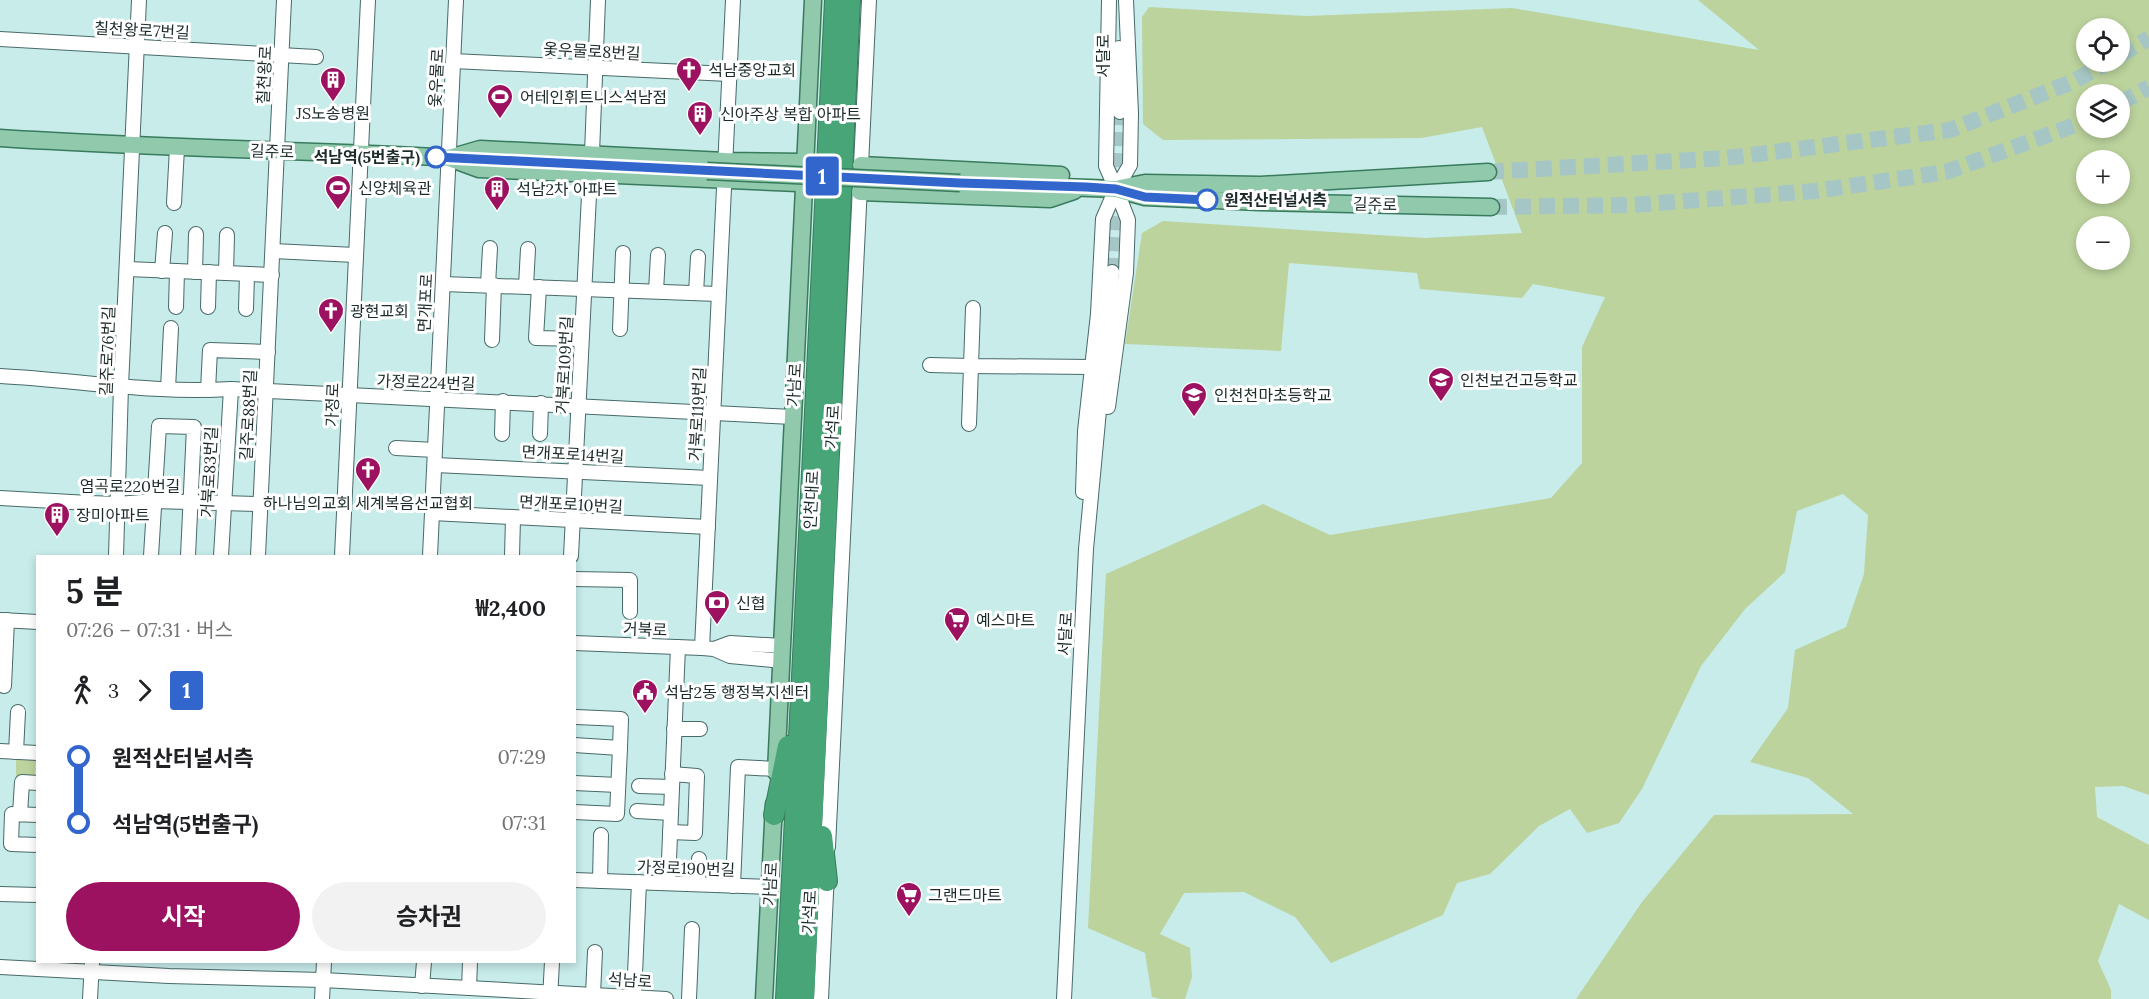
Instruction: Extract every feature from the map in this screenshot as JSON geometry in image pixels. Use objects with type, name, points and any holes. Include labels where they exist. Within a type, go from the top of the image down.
[{"type":"highway","name":"인천대로","points":[[786,999],[788,658],[821,325],[835,0]]},
{"type":"highway","name":"인천대로","points":[[804,999],[850,0]]},
{"type":"highway","points":[[774,815],[789,742],[788,658]]},
{"type":"highway","points":[[816,766],[827,881]]},
{"type":"main road","name":"가남로","points":[[764,999],[776,769],[788,658],[793,417],[813,0]]},
{"type":"main road","name":"길주로","points":[[0,138],[133,147],[360,153],[960,183],[1086,187],[1116,189],[1145,197],[1491,207]]},
{"type":"main road","points":[[449,158],[480,149],[725,161],[805,162]]},
{"type":"main road","points":[[449,158],[479,169],[804,183]]},
{"type":"main road","name":"길주로","points":[[861,165],[1062,175],[1086,187]]},
{"type":"main road","name":"길주로","points":[[1116,189],[1145,183],[1262,185],[1488,172]]},
{"type":"main road","name":"길주로","points":[[860,195],[1050,199],[1086,187]]},
{"type":"street","name":"길주로76번길","points":[[116,555],[121,386],[139,0]]},
{"type":"street","name":"칠천왕로","points":[[278,152],[284,0]]},
{"type":"street","name":"가정로","points":[[342,555],[368,0]]},
{"type":"street","name":"옻우물로","points":[[449,158],[456,0]]},
{"type":"street","points":[[592,153],[598,0]]},
{"type":"street","name":"거북로119번길","points":[[708,649],[708,527],[733,0]]},
{"type":"street","name":"가석로","points":[[821,999],[869,0]]},
{"type":"street","points":[[1106,271],[1103,219],[1130,165],[1119,112],[1109,0]]},
{"type":"street","name":"서달로","points":[[1119,0],[1119,112]]},
{"type":"street","points":[[1086,549],[1096,497],[1126,273],[1128,220],[1106,166],[1119,112],[1126,0]]},
{"type":"street","name":"칠천왕로7번길","points":[[0,39],[316,57]]},
{"type":"street","name":"옻우물로8번길","points":[[453,61],[729,74]]},
{"type":"street","points":[[174,203],[177,148]]},
{"type":"street","name":"길주로88번길","points":[[258,555],[278,152]]},
{"type":"street","name":"면개포로","points":[[430,555],[449,158]]},
{"type":"street","name":"거북로109번길","points":[[571,555],[590,175]]},
{"type":"street","points":[[860,195],[1052,207]]},
{"type":"street","points":[[162,271],[165,233]]},
{"type":"street","points":[[195,272],[196,234]]},
{"type":"street","points":[[226,273],[227,235]]},
{"type":"street","points":[[490,248],[492,340]]},
{"type":"street","points":[[528,249],[536,338],[581,339]]},
{"type":"street","points":[[273,251],[355,255]]},
{"type":"street","points":[[620,329],[623,253]]},
{"type":"street","points":[[656,291],[658,255]]},
{"type":"street","points":[[696,293],[698,257]]},
{"type":"street","points":[[1086,549],[1084,457],[1106,260],[1115,258],[1126,273]]},
{"type":"street","points":[[127,269],[272,275]]},
{"type":"street","points":[[176,308],[177,271]]},
{"type":"street","name":"서달로","points":[[1064,999],[1086,549],[1106,271]]},
{"type":"street","points":[[208,307],[209,272]]},
{"type":"street","points":[[246,309],[247,274]]},
{"type":"street","points":[[443,284],[718,294]]},
{"type":"street","points":[[969,424],[974,308]]},
{"type":"street","points":[[168,389],[171,328]]},
{"type":"street","points":[[208,390],[210,350],[268,352]]},
{"type":"street","points":[[930,365],[1093,367]]},
{"type":"street","name":"가정로224번길","points":[[0,376],[168,389],[231,389],[437,398],[793,417]]},
{"type":"street","name":"거북로83번길","points":[[221,555],[231,389]]},
{"type":"street","points":[[501,434],[503,401]]},
{"type":"street","points":[[540,434],[541,403]]},
{"type":"street","points":[[152,555],[159,426],[194,428],[188,555]]},
{"type":"street","points":[[396,448],[435,450]]},
{"type":"street","name":"면개포로14번길","points":[[435,465],[710,478]]},
{"type":"street","name":"염곡로220번길","points":[[0,498],[118,504],[154,501],[260,504]]},
{"type":"street","name":"면개포로10번길","points":[[432,513],[708,527]]},
{"type":"street","points":[[512,555],[513,518]]},
{"type":"street","name":"거북로","points":[[576,579],[630,580],[630,612]]},
{"type":"street","points":[[4,686],[4,620],[36,622]]},
{"type":"street","name":"거북로","points":[[576,643],[708,649],[730,643],[788,658]]},
{"type":"street","points":[[668,883],[678,647]]},
{"type":"street","points":[[16,752],[18,712]]},
{"type":"street","points":[[576,717],[621,719],[617,814],[576,812]]},
{"type":"street","points":[[674,729],[700,729]]},
{"type":"street","points":[[576,745],[620,748]]},
{"type":"street","points":[[0,751],[36,753]]},
{"type":"street","points":[[733,886],[738,767],[776,769]]},
{"type":"street","points":[[639,786],[697,776],[695,833],[670,832]]},
{"type":"street","points":[[20,814],[22,782],[36,783]]},
{"type":"street","points":[[576,783],[618,785]]},
{"type":"street","points":[[637,811],[671,813]]},
{"type":"street","points":[[36,814],[12,814],[11,844],[36,845]]},
{"type":"street","points":[[600,881],[601,835]]},
{"type":"street","points":[[698,884],[699,859]]},
{"type":"street","name":"가정로190번길","points":[[576,880],[770,887]]},
{"type":"street","points":[[634,997],[639,882]]},
{"type":"street","points":[[0,894],[36,895]]},
{"type":"street","points":[[689,999],[692,929]]},
{"type":"street","name":"석남로","points":[[593,994],[595,952]]},
{"type":"street","points":[[322,999],[324,963]]},
{"type":"street","points":[[422,986],[423,963]]},
{"type":"street","points":[[469,988],[470,963]]},
{"type":"street","points":[[550,995],[552,963]]},
{"type":"street","name":"석남로","points":[[0,967],[38,965],[144,968],[550,995],[593,994],[666,999]]},
{"type":"street","points":[[90,999],[92,967]]},
{"type":"green space","points":[[1698,0],[2149,0],[2149,795],[2123,786],[2095,787],[2097,817],[2149,845],[2149,920],[2119,904],[2098,961],[2111,990],[2111,999],[1576,999],[1642,902],[1714,815],[1853,814],[1808,778],[1750,762],[1788,708],[1795,650],[1846,627],[1864,574],[1868,515],[1843,494],[1797,511],[1785,572],[1745,609],[1701,666],[1642,789],[1619,823],[1587,833],[1570,809],[1539,826],[1490,874],[1457,883],[1443,915],[1331,963],[1295,917],[1244,892],[1184,893],[1160,934],[1190,948],[1192,977],[1185,999],[1152,997],[1145,953],[1088,928],[1106,574],[1263,504],[1330,535],[1551,498],[1582,463],[1582,347],[1605,297],[1533,284],[1522,298],[1420,289],[1417,273],[1289,263],[1281,351],[1125,344],[1142,233],[1163,221],[1425,238],[1522,233],[1482,127],[1421,138],[1163,140],[1143,124],[1142,17],[1149,7],[1306,16],[1512,8],[1759,50]]},
{"type":"green space","points":[[16,758],[36,759],[35,777],[16,776]]},
{"type":"tunnel","points":[[2130,49],[2149,38]]},
{"type":"tunnel","points":[[1488,172],[1726,158],[1950,130],[2072,82],[2090,72]]},
{"type":"tunnel","points":[[2130,97],[2149,87]]},
{"type":"tunnel","points":[[1112,272],[1120,112]]},
{"type":"tunnel","points":[[1491,207],[1632,205],[1815,191],[1946,172],[2076,125]]},
{"type":"bus line","name":"1","points":[[436,157],[960,183],[1086,187],[1116,189],[1145,197],[1207,200]]},
{"type":"place","name":"석남중앙교회","points":[[689,93]]},
{"type":"place","name":"JS노송병원","points":[[333,103]]},
{"type":"place","name":"어테인휘트니스석남점","points":[[500,120]]},
{"type":"place","name":"신아주상 복합 아파트","points":[[700,137]]},
{"type":"place","name":"석남역(5번출구)","points":[[436,157]]},
{"type":"place","name":"원적산터널서측","points":[[1207,200]]},
{"type":"place","name":"신양체육관","points":[[338,211]]},
{"type":"place","name":"석남2차 아파트","points":[[497,212]]},
{"type":"place","name":"광현교회","points":[[331,334]]},
{"type":"place","name":"인천보건고등학교","points":[[1441,403]]},
{"type":"place","name":"인천천마초등학교","points":[[1194,418]]},
{"type":"place","name":"하나님의교회 세계복음선교협회","points":[[368,493]]},
{"type":"place","name":"장미아파트","points":[[57,538]]},
{"type":"place","name":"신협","points":[[717,626]]},
{"type":"place","name":"예스마트","points":[[957,643]]},
{"type":"place","name":"석남2동 행정복지센터","points":[[645,715]]},
{"type":"place","name":"그랜드마트","points":[[909,918]]}]
